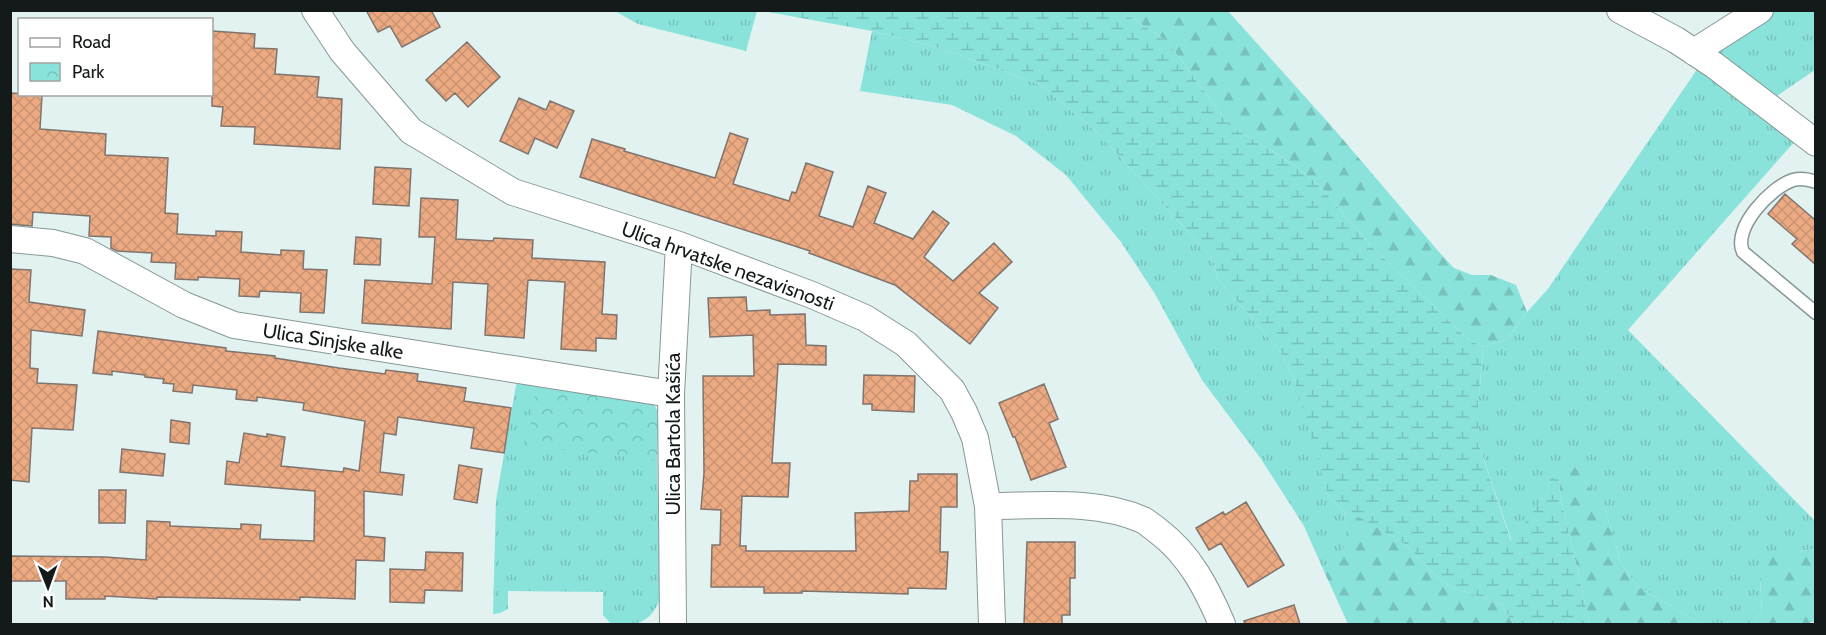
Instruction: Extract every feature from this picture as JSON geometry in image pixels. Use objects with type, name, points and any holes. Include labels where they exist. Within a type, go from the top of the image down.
[{"type":"street","name":"Ulica hrvatske nezavisnosti","points":[[315,10],[342,51],[411,130],[513,192],[679,244],[812,295],[865,318],[906,344],[952,390],[975,438],[988,506],[992,624]]},
{"type":"street","points":[[1620,10],[1676,40],[1714,65],[1815,143]]},
{"type":"street","points":[[1694,52],[1760,10]]},
{"type":"street","name":"Ulica Sinjske alke","points":[[10,239],[53,243],[85,251],[184,305],[234,325],[671,394]]},
{"type":"street","name":"Ulica Bartola Kašića","points":[[673,624],[671,394],[679,244]]},
{"type":"street","points":[[988,506],[1083,507],[1144,520],[1170,540],[1198,575],[1222,624]]},
{"type":"lane","points":[[1815,182],[1808,179],[1795,179],[1782,184],[1766,198],[1747,222],[1741,248],[1815,313]]},
{"type":"green space","points":[[615,11],[757,11],[746,51],[638,24]]},
{"type":"green space","points":[[763,11],[1121,11],[1167,41],[1229,125],[1293,164],[1319,185],[1371,246],[1469,340],[1483,347],[1478,442],[1511,541],[1547,493],[1550,478],[1559,478],[1560,494],[1590,624],[1513,624],[1502,604],[1451,587],[1435,575],[1406,545],[1363,519],[1344,512],[1328,495],[1294,379],[1280,351],[1217,278],[1213,259],[1097,132],[1039,84],[939,48],[872,31]]},
{"type":"green space","points":[[1121,11],[1228,11],[1454,268],[1472,275],[1491,275],[1516,285],[1527,312],[1507,339],[1483,347],[1469,340],[1371,246],[1319,185],[1293,164],[1229,125],[1167,41]]},
{"type":"green space","points":[[1760,11],[1815,11],[1815,70],[1765,104],[1796,140],[1628,330],[1815,521],[1815,549],[1801,551],[1760,578],[1762,612],[1749,624],[1700,624],[1636,585],[1620,560],[1605,509],[1573,465],[1559,478],[1550,479],[1547,493],[1512,542],[1478,442],[1483,347],[1507,339],[1548,289],[1704,59]]},
{"type":"green space","points":[[872,31],[939,48],[1039,84],[1097,132],[1213,259],[1217,278],[1280,351],[1302,402],[1328,495],[1344,512],[1348,538],[1343,550],[1323,569],[1304,526],[1261,459],[1202,380],[1155,294],[1121,242],[1066,175],[1016,136],[952,105],[860,91]]},
{"type":"green space","points":[[518,374],[655,405],[658,423],[660,599],[651,614],[641,622],[610,623],[603,615],[603,592],[508,591],[508,609],[493,614],[496,500]]},
{"type":"green space","points":[[538,378],[648,397],[657,410],[657,460],[527,446]]},
{"type":"green space","points":[[1573,464],[1605,509],[1620,560],[1636,585],[1700,624],[1590,624],[1560,494],[1559,478]]},
{"type":"green space","points":[[1344,512],[1363,518],[1406,545],[1435,575],[1451,587],[1502,604],[1513,624],[1348,624],[1323,569],[1345,544]]},
{"type":"green space","points":[[1815,549],[1815,621],[1807,624],[1749,624],[1762,612],[1760,578],[1768,556]]},
{"type":"building","points":[[366,10],[431,10],[440,27],[402,47],[390,26],[378,32]]},
{"type":"building","points":[[213,31],[255,34],[254,48],[277,49],[275,74],[319,77],[317,97],[342,99],[340,149],[254,144],[255,127],[221,126],[223,107],[212,106]]},
{"type":"building","points":[[467,42],[500,77],[468,107],[455,93],[446,101],[426,80]]},
{"type":"building","points":[[10,93],[18,94],[18,96],[42,96],[40,129],[106,134],[105,155],[168,158],[165,213],[178,214],[177,234],[216,236],[216,231],[242,232],[241,252],[281,255],[281,250],[304,251],[303,269],[327,270],[324,313],[300,312],[301,293],[260,291],[259,297],[239,296],[240,279],[198,277],[198,280],[175,279],[176,263],[151,262],[152,253],[117,251],[111,248],[111,237],[89,236],[90,216],[33,212],[32,226],[10,224]]},
{"type":"building","points":[[519,98],[546,110],[550,101],[574,111],[557,148],[535,138],[528,154],[500,141]]},
{"type":"building","points":[[730,133],[748,139],[733,184],[789,201],[792,192],[796,193],[806,163],[833,172],[819,216],[853,227],[868,186],[886,193],[874,223],[913,239],[933,211],[949,223],[924,257],[953,281],[994,243],[1012,262],[979,293],[998,308],[970,344],[895,285],[809,253],[810,251],[580,177],[592,139],[715,178]]},
{"type":"building","points":[[375,167],[411,169],[409,206],[373,204]]},
{"type":"building","points":[[1785,194],[1814,219],[1815,217],[1815,264],[1792,244],[1797,239],[1768,214]]},
{"type":"building","points":[[421,198],[458,200],[456,239],[533,240],[532,258],[605,262],[602,314],[617,315],[616,339],[596,338],[596,351],[561,349],[565,282],[528,280],[524,338],[485,335],[488,284],[453,282],[451,329],[362,323],[365,280],[432,284],[435,237],[419,237]]},
{"type":"building","points":[[356,237],[381,239],[380,265],[354,264]]},
{"type":"building","points":[[10,269],[31,270],[29,302],[85,310],[82,336],[31,330],[30,368],[38,369],[37,383],[77,385],[73,430],[32,428],[29,482],[10,480]]},
{"type":"building","points":[[746,297],[747,311],[770,310],[770,315],[805,314],[806,345],[826,346],[826,365],[778,364],[772,463],[790,463],[788,497],[742,496],[740,546],[746,546],[746,551],[856,551],[855,513],[909,511],[910,481],[918,481],[918,474],[957,474],[957,507],[941,507],[940,552],[948,552],[946,589],[908,588],[908,594],[802,591],[802,593],[764,593],[764,587],[711,587],[712,545],[720,545],[721,510],[701,509],[704,473],[703,376],[754,376],[753,335],[710,337],[708,298]]},
{"type":"building","points":[[98,331],[226,348],[226,351],[275,356],[275,358],[339,368],[385,374],[386,370],[418,374],[417,381],[466,388],[464,401],[511,408],[504,453],[471,448],[474,428],[398,417],[396,435],[384,433],[380,472],[404,475],[402,495],[364,491],[364,536],[385,538],[384,561],[356,560],[355,599],[157,597],[157,599],[105,596],[105,599],[66,599],[66,581],[10,581],[10,556],[146,560],[147,521],[170,522],[170,526],[241,529],[241,524],[261,525],[260,539],[314,541],[315,491],[225,484],[227,461],[239,463],[244,433],[267,437],[267,434],[285,437],[281,466],[343,472],[344,468],[359,471],[365,421],[303,410],[304,403],[257,397],[257,401],[236,399],[237,390],[193,385],[192,393],[173,391],[174,384],[163,383],[164,379],[112,371],[112,375],[93,373]]},
{"type":"building","points":[[864,375],[915,376],[914,412],[872,410],[872,404],[863,404]]},
{"type":"building","points":[[1044,384],[1058,419],[1049,423],[1066,467],[1031,480],[999,403]]},
{"type":"building","points":[[171,420],[190,423],[189,444],[170,442]]},
{"type":"building","points":[[122,449],[165,454],[163,476],[120,472]]},
{"type":"building","points":[[459,465],[482,469],[477,503],[454,499]]},
{"type":"building","points":[[99,490],[126,490],[125,523],[99,523]]},
{"type":"building","points":[[1246,502],[1284,565],[1248,587],[1221,543],[1209,550],[1196,528],[1223,512],[1225,515]]},
{"type":"building","points":[[1027,542],[1075,542],[1075,578],[1070,578],[1070,615],[1062,615],[1062,624],[1024,624]]},
{"type":"building","points":[[426,552],[463,553],[462,591],[425,590],[424,603],[390,602],[390,569],[425,570]]},
{"type":"building","points":[[1294,605],[1300,624],[1245,624],[1244,621]]}]
